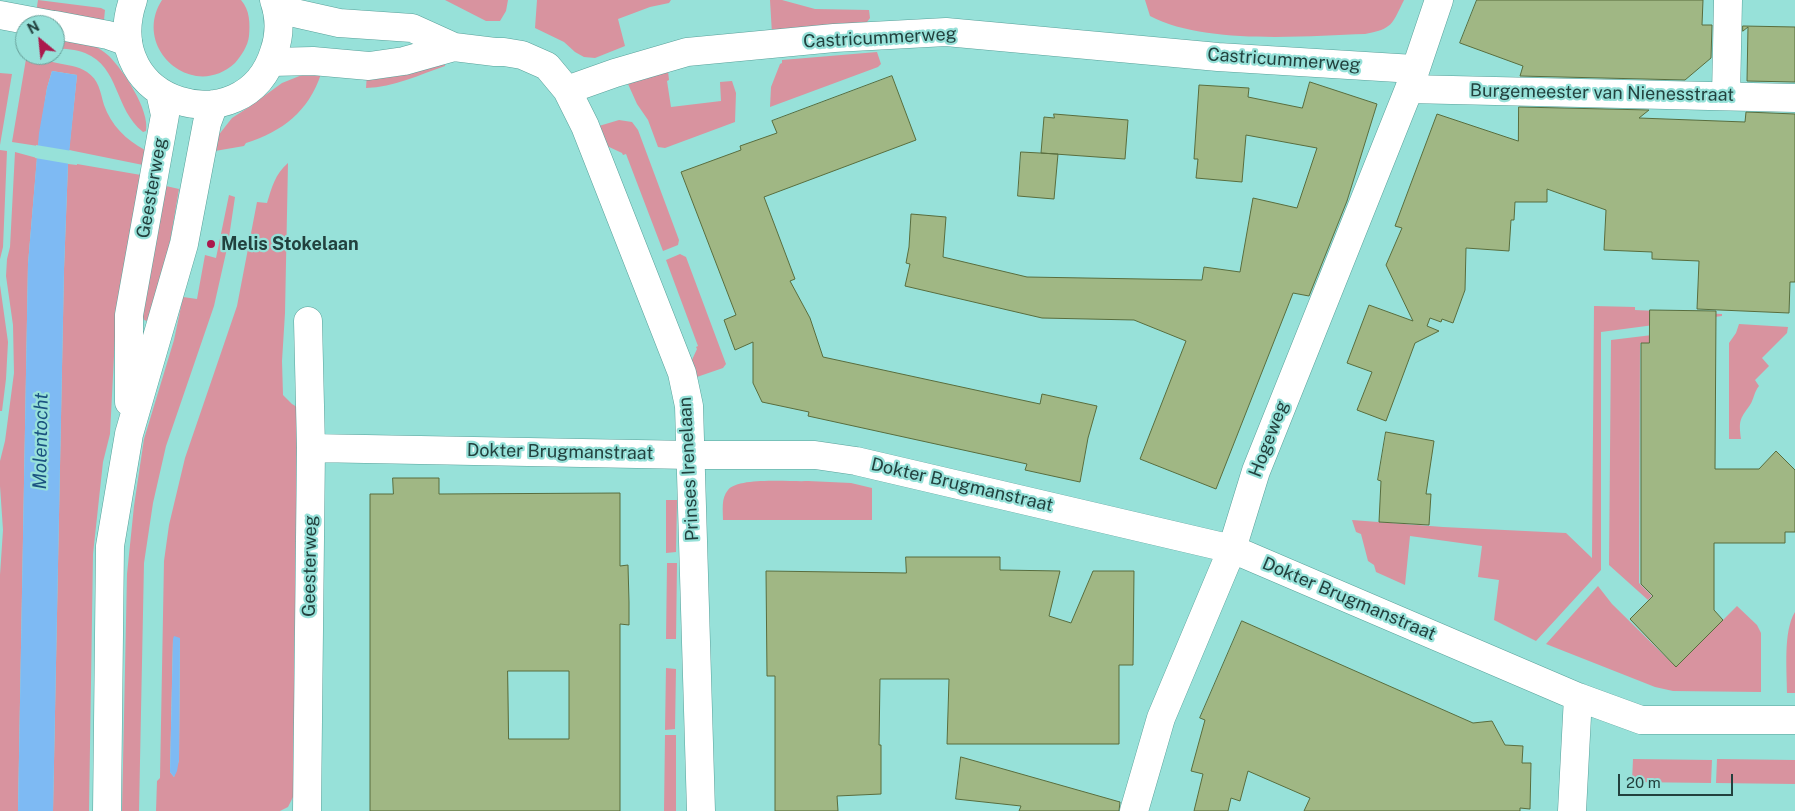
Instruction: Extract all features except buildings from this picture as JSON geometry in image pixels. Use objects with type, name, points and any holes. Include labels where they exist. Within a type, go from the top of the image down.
[{"type":"street","points":[[133,0],[128,16],[128,42],[132,59],[143,77],[160,92],[179,102],[201,106],[222,103],[242,94],[259,80],[271,62],[278,42],[278,22],[275,4],[339,23],[412,28],[454,47],[522,55],[547,66],[567,90]]},
{"type":"street","name":"Hogeweg","points":[[1134,811],[1161,718],[1232,549],[1256,471],[1412,79],[1439,0]]},
{"type":"street","points":[[1726,96],[1728,0]]},
{"type":"street","points":[[0,15],[15,18]]},
{"type":"street","points":[[65,27],[108,35],[128,42]]},
{"type":"street","name":"Castricummerweg","points":[[567,90],[615,73],[687,52],[834,38],[946,32],[1218,56],[1412,79]]},
{"type":"street","points":[[271,62],[313,61],[369,66],[404,61],[454,47]]},
{"type":"street","name":"Burgemeester van Nienesstraat","points":[[1412,79],[1795,98]]},
{"type":"street","name":"Prinses Irenelaan","points":[[567,90],[585,126],[682,373],[689,406],[701,811]]},
{"type":"street","name":"Geesterweg","points":[[129,434],[129,315],[165,115],[160,92]]},
{"type":"street","name":"Geesterweg","points":[[107,811],[110,546],[129,434],[184,244],[207,123],[214,104]]},
{"type":"street","name":"Geesterweg","points":[[307,811],[311,448],[308,321]]},
{"type":"street","name":"Dokter Brugmanstraat","points":[[311,448],[691,455],[815,455],[856,461],[1232,549],[1578,698],[1641,720],[1795,720]]},
{"type":"street","points":[[1572,811],[1578,698]]},
{"type":"shaded area","points":[[38,0],[105,10],[104,20],[36,13]]},
{"type":"shaded area","points":[[162,0],[241,0],[248,13],[249,22],[249,36],[242,54],[235,63],[219,73],[202,76],[185,73],[171,64],[160,51],[154,36],[155,18]]},
{"type":"shaded area","points":[[445,0],[508,0],[506,11],[500,21],[486,21]]},
{"type":"shaded area","points":[[537,0],[671,0],[669,3],[650,7],[618,19],[625,46],[595,58],[584,57],[564,42],[535,28]]},
{"type":"shaded area","points":[[770,0],[782,0],[815,9],[869,10],[870,18],[864,26],[772,34]]},
{"type":"shaded area","points":[[1145,0],[1404,0],[1394,20],[1381,30],[1374,32],[1365,34],[1255,37],[1198,31],[1173,25],[1150,16]]},
{"type":"shaded area","points":[[65,38],[89,43],[109,56],[128,80],[140,102],[144,112],[146,131],[143,132],[134,123],[105,68],[96,59],[74,50],[65,49]]},
{"type":"shaded area","points":[[877,52],[881,64],[878,67],[770,107],[771,87],[782,60]]},
{"type":"shaded area","points":[[445,63],[445,66],[406,80],[366,88],[367,74]]},
{"type":"shaded area","points":[[25,65],[65,65],[84,70],[91,75],[97,82],[104,105],[115,125],[132,142],[145,150],[143,165],[69,150],[77,75],[52,71],[47,88],[38,146],[12,142]]},
{"type":"shaded area","points":[[668,71],[669,80],[667,81],[671,107],[721,101],[720,82],[732,81],[736,93],[735,122],[665,148],[658,147],[648,120],[637,104],[628,84]]},
{"type":"shaded area","points":[[0,73],[12,74],[0,145]]},
{"type":"shaded area","points":[[307,73],[321,74],[309,99],[283,126],[246,143],[244,146],[215,151],[217,137],[232,118],[282,83]]},
{"type":"shaded area","points":[[619,120],[632,122],[638,130],[679,240],[678,245],[663,251],[626,154],[623,155],[607,146],[599,126]]},
{"type":"shaded area","points":[[0,150],[7,151],[3,247],[0,259]]},
{"type":"shaded area","points":[[15,152],[37,158],[28,264],[18,811],[0,811],[0,575],[3,530],[0,461],[5,441],[14,373],[13,325],[6,276],[10,247]]},
{"type":"shaded area","points":[[288,163],[285,313],[282,361],[283,395],[297,407],[293,797],[288,807],[280,811],[156,811],[157,781],[160,778],[164,561],[169,525],[185,458],[237,306],[257,202],[267,203],[274,181]],"holes":[[[180,638],[179,760],[174,777],[170,772],[173,639]]]},
{"type":"shaded area","points":[[68,164],[141,175],[116,317],[110,434],[103,462],[93,554],[89,811],[53,811],[64,269]]},
{"type":"shaded area","points":[[166,186],[179,189],[157,317],[147,321],[144,320],[142,315]]},
{"type":"shaded area","points":[[229,195],[235,197],[228,244],[214,306],[166,446],[153,503],[144,563],[139,811],[122,811],[127,574],[134,506],[144,439],[174,340],[183,297],[197,299],[205,255],[216,258]]},
{"type":"shaded area","points":[[680,254],[686,257],[726,364],[723,368],[694,378],[690,364],[698,346],[666,260]]},
{"type":"shaded area","points":[[0,285],[8,342],[2,411],[0,411]]},
{"type":"shaded area","points":[[1594,306],[1635,307],[1635,310],[1722,314],[1722,316],[1601,332],[1601,570],[1536,641],[1494,620],[1499,580],[1478,577],[1482,546],[1410,536],[1405,585],[1376,572],[1374,565],[1368,561],[1361,534],[1356,532],[1352,520],[1566,533],[1592,558]]},
{"type":"shaded area","points":[[1739,324],[1788,327],[1787,333],[1762,358],[1769,366],[1755,380],[1759,386],[1741,421],[1741,439],[1729,439],[1729,343],[1736,333]]},
{"type":"shaded area","points":[[1677,332],[1672,343],[1640,343],[1639,583],[1652,596],[1648,600],[1609,565],[1611,340]]},
{"type":"shaded area","points":[[765,481],[851,483],[872,488],[872,520],[723,520],[724,497],[728,490],[734,486],[742,483]]},
{"type":"shaded area","points":[[666,500],[677,500],[676,552],[666,553]]},
{"type":"shaded area","points":[[667,563],[677,563],[676,639],[666,639]]},
{"type":"shaded area","points":[[1598,586],[1612,604],[1676,667],[1737,606],[1757,625],[1761,633],[1761,692],[1673,691],[1655,687],[1546,644]]},
{"type":"shaded area","points":[[1795,612],[1795,693],[1787,693],[1787,640],[1791,620]]},
{"type":"shaded area","points":[[666,668],[676,669],[675,729],[665,730]]},
{"type":"shaded area","points":[[665,735],[676,735],[676,811],[664,811]]},
{"type":"shaded area","points":[[1633,759],[1712,760],[1711,783],[1632,782]]},
{"type":"shaded area","points":[[1717,759],[1795,760],[1795,784],[1716,783]]},
{"type":"water","name":"Molentocht","points":[[52,71],[77,75],[68,164],[64,269],[53,811],[18,811],[28,264],[39,133]]},
{"type":"water","points":[[174,636],[180,638],[179,760],[174,777],[170,772]]},
{"type":"pier","points":[[36,145],[72,151],[70,164],[35,158]]},
{"type":"place","name":"Melis Stokelaan","points":[[211,244]]}]
